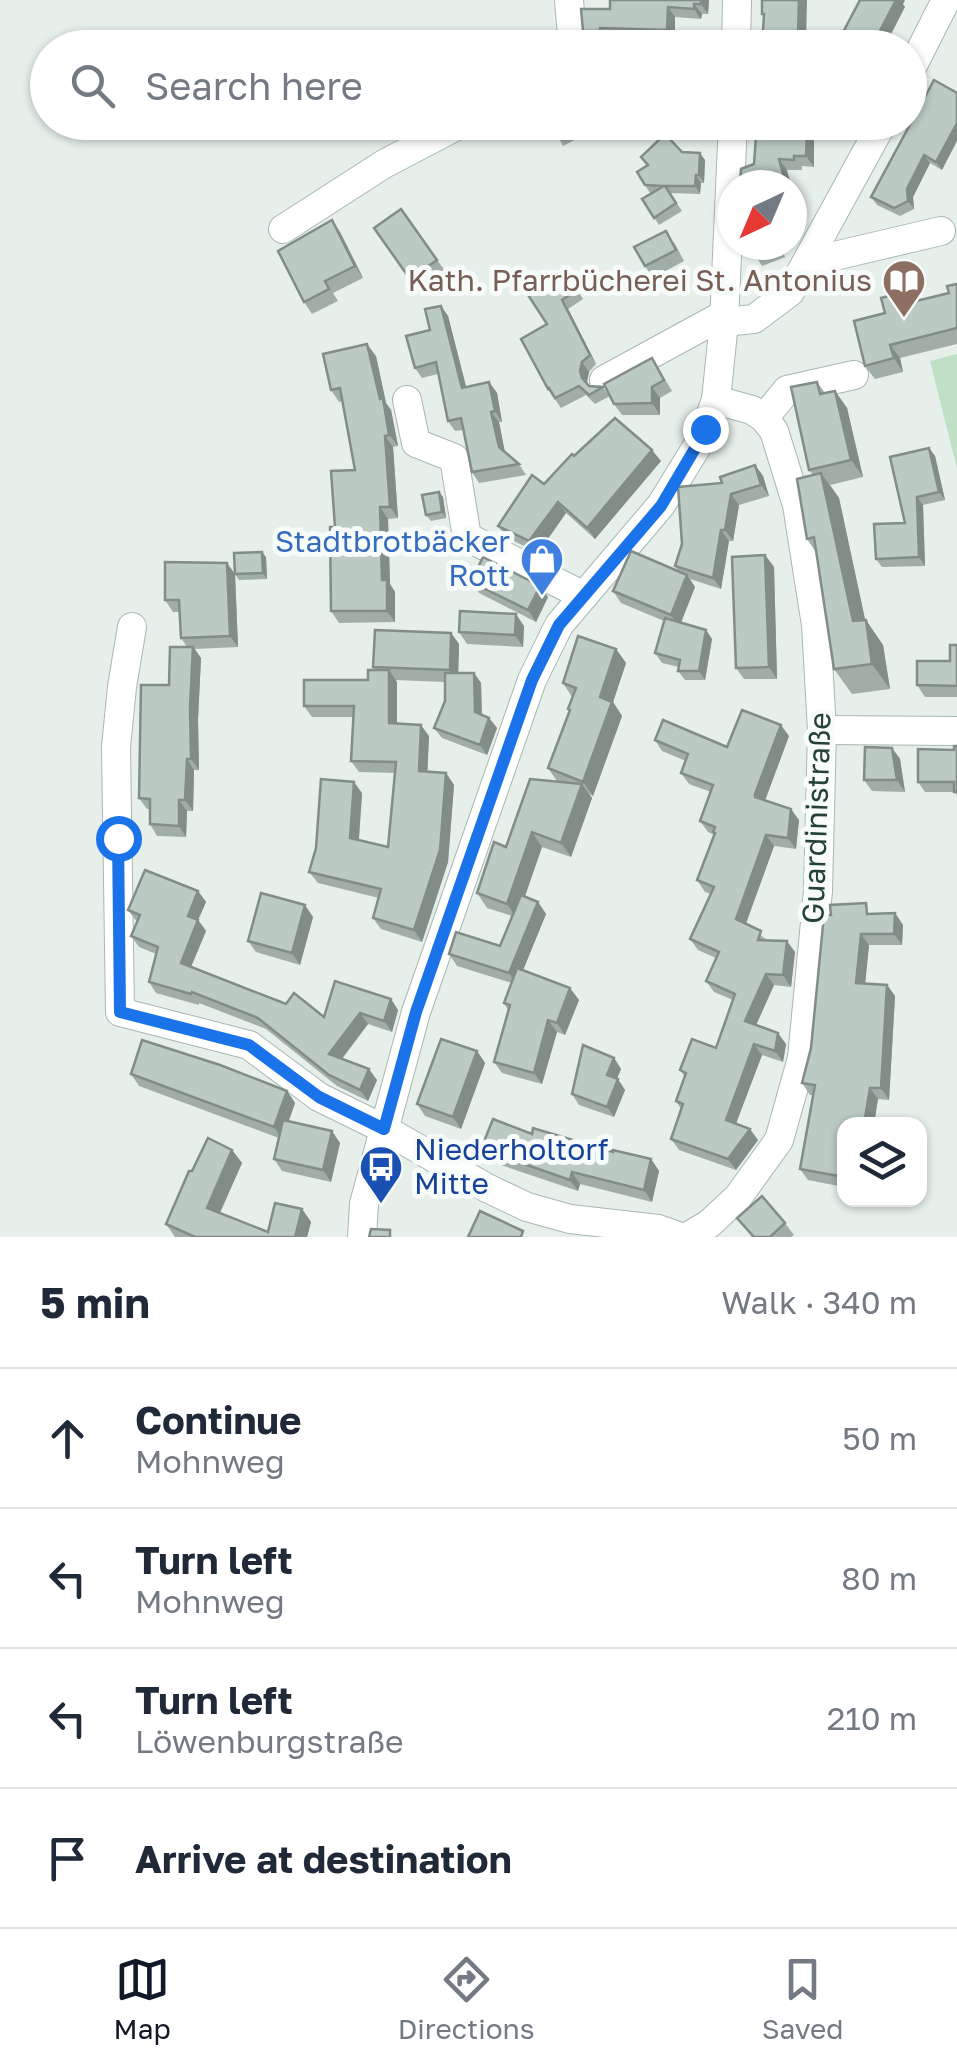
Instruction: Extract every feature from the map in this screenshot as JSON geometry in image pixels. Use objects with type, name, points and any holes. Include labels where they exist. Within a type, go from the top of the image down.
[{"type":"street","points":[[569,0],[572,30]]},
{"type":"street","points":[[736,30],[737,0]]},
{"type":"street","points":[[927,37],[946,0]]},
{"type":"street","points":[[283,229],[384,164],[430,140]]},
{"type":"street","points":[[362,1237],[364,1204],[416,1012],[532,680],[559,625],[661,506],[700,440],[716,400],[732,140]]},
{"type":"street","points":[[604,380],[724,318],[754,319],[790,292],[873,140]]},
{"type":"street","points":[[812,254],[826,258],[941,231]]},
{"type":"street","points":[[716,400],[752,410],[764,418],[786,390],[854,375]]},
{"type":"street","points":[[407,400],[416,443],[454,458],[467,537],[584,596]]},
{"type":"street","name":"Guardinistraße","points":[[684,1237],[710,1224],[738,1197],[779,1140],[802,1058],[818,891],[822,730],[816,625],[796,505],[774,430],[764,418]]},
{"type":"street","points":[[132,627],[116,747],[120,1012],[249,1045],[319,1097],[384,1129],[486,1188],[528,1206],[570,1218],[658,1229],[684,1237]]},
{"type":"street","points":[[822,730],[957,731]]},
{"type":"green space","points":[[957,354],[957,468],[930,361]]},
{"type":"building","points":[[610,0],[701,0],[701,4],[694,4],[694,9],[668,7],[667,30],[583,30],[581,9],[610,9]]},
{"type":"building","points":[[762,0],[799,0],[798,30],[763,30]]},
{"type":"building","points":[[860,0],[896,0],[880,30],[844,30]]},
{"type":"building","points":[[934,80],[957,93],[957,123],[936,162],[924,155],[907,189],[908,201],[894,208],[871,197],[902,140],[927,140],[927,93]]},
{"type":"building","points":[[659,140],[671,140],[682,152],[700,153],[695,186],[665,186],[676,203],[654,218],[642,199],[664,186],[645,185],[637,172],[648,165],[641,157]]},
{"type":"building","points":[[756,140],[807,140],[806,156],[779,159],[782,170],[741,169],[754,164]]},
{"type":"building","points":[[401,209],[437,260],[410,279],[374,228]]},
{"type":"building","points":[[332,220],[355,266],[325,281],[329,289],[304,302],[278,251]]},
{"type":"building","points":[[666,231],[676,250],[645,266],[634,247]]},
{"type":"building","points":[[565,272],[577,290],[562,300],[590,355],[582,362],[582,378],[589,386],[603,387],[589,395],[579,386],[555,398],[521,339],[547,324],[528,295]]},
{"type":"building","points":[[957,284],[957,328],[890,345],[894,358],[865,366],[854,321],[885,313],[881,298],[908,291],[912,302],[949,293],[947,286]]},
{"type":"building","points":[[441,306],[462,388],[489,382],[499,447],[519,464],[472,472],[461,418],[448,421],[436,362],[415,368],[406,336],[430,330],[425,309]]},
{"type":"building","points":[[367,344],[389,435],[385,436],[390,507],[380,507],[387,611],[331,611],[330,527],[335,527],[331,471],[355,470],[340,388],[331,390],[323,354]]},
{"type":"building","points":[[652,358],[664,380],[652,387],[652,403],[614,404],[604,384]]},
{"type":"building","points":[[817,382],[820,394],[835,391],[851,460],[809,470],[791,387]]},
{"type":"building","points":[[615,418],[652,450],[587,528],[558,502],[529,541],[498,526],[532,475],[544,484]]},
{"type":"building","points":[[929,448],[939,492],[917,497],[919,557],[876,559],[874,524],[905,523],[890,457]]},
{"type":"building","points":[[755,465],[761,485],[731,494],[713,578],[675,566],[682,544],[678,487],[722,483],[720,477]]},
{"type":"building","points":[[821,473],[853,621],[866,620],[872,664],[834,669],[814,537],[807,539],[797,479]]},
{"type":"building","points":[[439,492],[442,512],[426,515],[422,495]]},
{"type":"building","points":[[631,551],[687,575],[671,615],[613,591]]},
{"type":"building","points":[[262,552],[263,573],[235,574],[234,553]]},
{"type":"building","points":[[765,555],[769,667],[736,668],[732,557]]},
{"type":"building","points":[[483,557],[540,586],[528,610],[471,582]]},
{"type":"building","points":[[165,562],[227,563],[230,636],[181,638],[179,600],[165,600]]},
{"type":"building","points":[[460,611],[516,614],[515,635],[459,632]]},
{"type":"building","points":[[665,618],[706,630],[699,671],[678,671],[680,660],[655,653]]},
{"type":"building","points":[[375,630],[451,633],[450,670],[373,667]]},
{"type":"building","points":[[578,636],[616,649],[600,697],[612,702],[583,782],[548,768],[576,688],[563,683]]},
{"type":"building","points":[[950,645],[957,645],[957,686],[917,685],[917,661],[950,661]]},
{"type":"building","points":[[170,647],[193,647],[191,759],[187,759],[185,800],[179,800],[179,826],[150,824],[150,799],[139,798],[141,685],[169,685]]},
{"type":"building","points":[[368,670],[389,670],[389,723],[421,725],[419,771],[446,773],[440,850],[414,930],[373,918],[381,889],[309,872],[316,848],[321,779],[354,782],[350,838],[388,847],[396,762],[351,761],[354,706],[304,706],[304,680],[368,680]]},
{"type":"building","points":[[445,673],[474,673],[475,712],[489,718],[480,745],[434,728],[445,701]]},
{"type":"building","points":[[742,710],[781,725],[755,797],[791,809],[788,838],[766,835],[736,919],[761,931],[758,940],[787,941],[783,975],[766,974],[745,1021],[778,1033],[775,1051],[754,1044],[726,1120],[750,1129],[728,1159],[671,1139],[683,1104],[676,1101],[686,1073],[680,1070],[692,1039],[716,1048],[735,994],[706,981],[719,952],[690,939],[714,887],[697,880],[715,833],[715,827],[700,821],[713,785],[681,773],[688,754],[655,740],[663,720],[727,747]]},
{"type":"building","points":[[954,746],[957,792],[954,782],[918,782],[918,749],[954,750]]},
{"type":"building","points":[[865,747],[892,748],[897,780],[864,780]]},
{"type":"building","points":[[530,779],[582,784],[561,843],[532,832],[507,904],[477,893],[494,842],[506,847]]},
{"type":"building","points":[[145,870],[198,891],[188,916],[198,920],[181,963],[286,1004],[294,993],[324,1017],[335,981],[391,999],[384,1021],[360,1013],[329,1054],[369,1069],[360,1090],[329,1075],[258,1018],[192,992],[149,982],[158,947],[131,936],[140,915],[128,910]]},
{"type":"building","points":[[261,893],[305,905],[292,953],[248,941]]},
{"type":"building","points":[[521,895],[538,902],[509,973],[449,954],[456,932],[500,946]]},
{"type":"building","points":[[866,903],[867,914],[895,913],[894,934],[861,934],[856,983],[887,985],[881,1088],[870,1088],[865,1117],[837,1117],[837,1176],[800,1169],[815,1085],[802,1083],[811,1048],[824,915],[831,915],[830,905]]},
{"type":"building","points":[[517,968],[570,988],[557,1023],[548,1020],[534,1073],[494,1062],[510,1005],[504,1003]]},
{"type":"building","points":[[441,1039],[477,1051],[453,1117],[417,1104]]},
{"type":"building","points":[[142,1040],[287,1091],[274,1127],[131,1074]]},
{"type":"building","points":[[583,1045],[614,1058],[607,1075],[618,1079],[607,1107],[572,1094]]},
{"type":"building","points":[[493,1119],[532,1134],[533,1128],[651,1159],[644,1190],[572,1172],[570,1180],[481,1149]]},
{"type":"building","points":[[283,1120],[332,1131],[323,1170],[274,1159]]},
{"type":"building","points":[[208,1138],[232,1150],[207,1208],[268,1232],[275,1203],[302,1209],[295,1237],[195,1237],[166,1224]]},
{"type":"building","points":[[762,1196],[785,1223],[770,1237],[754,1237],[737,1218]]},
{"type":"building","points":[[480,1211],[523,1231],[521,1237],[468,1237]]},
{"type":"building","points":[[371,1229],[390,1230],[390,1237],[369,1237]]},
{"type":"place","name":"Kath. Pfarrbücherei St. Antonius","points":[[904,319]]},
{"type":"place","name":"Stadtbrotbäcker Rott","points":[[542,597]]},
{"type":"place","name":"Niederholtorf Mitte","points":[[381,1205]]},
{"type":"route","points":[[118,838],[120,1012],[249,1045],[319,1097],[384,1129],[416,1012],[532,680],[559,625],[661,506],[705,429]]}]
